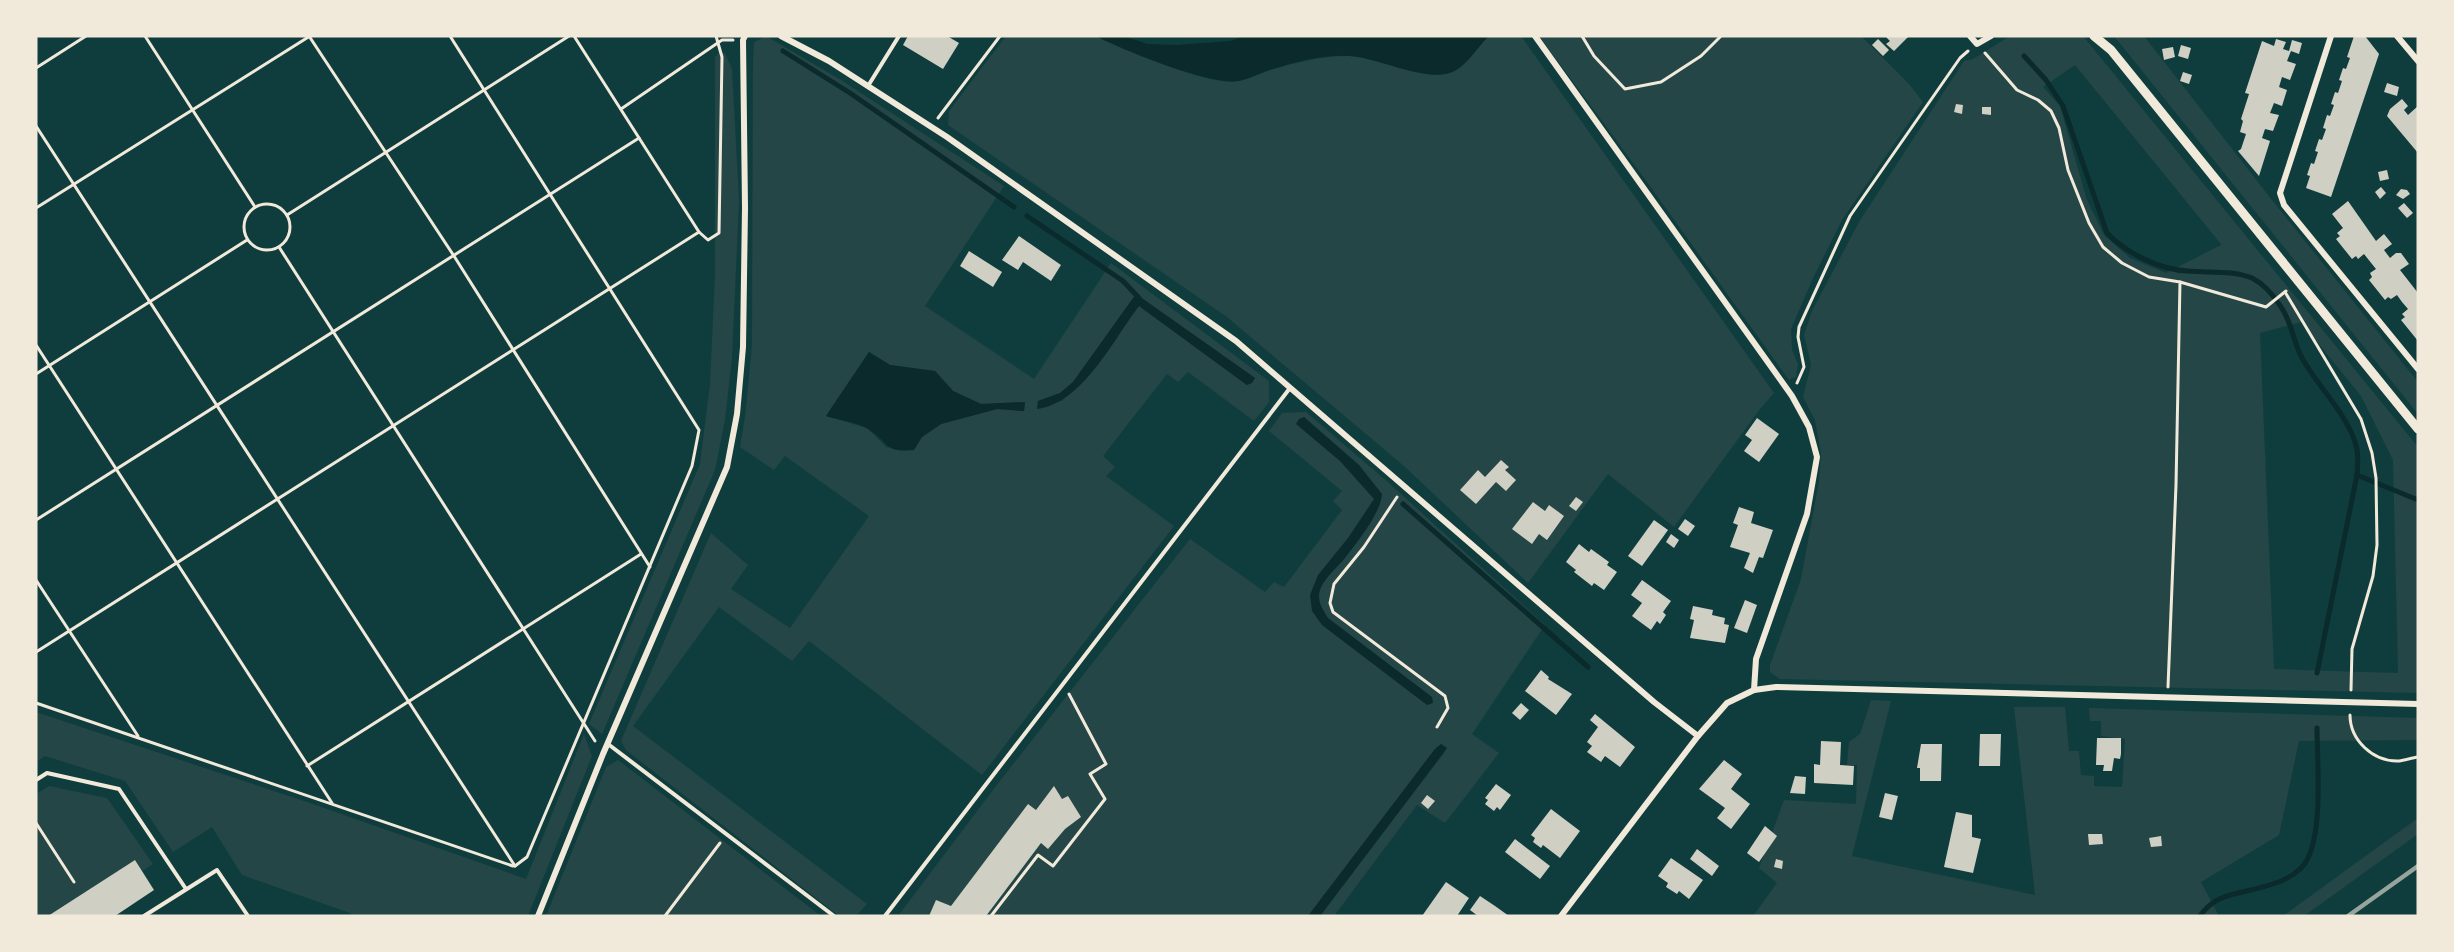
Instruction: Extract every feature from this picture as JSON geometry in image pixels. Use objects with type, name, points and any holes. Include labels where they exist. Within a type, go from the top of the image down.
[{"type":"street","points":[[781,36],[829,62],[931,127],[1236,341],[1645,694],[1698,736]]},
{"type":"street","points":[[1534,36],[1792,396],[1809,427],[1817,457],[1807,514],[1756,659],[1754,690]]},
{"type":"street","points":[[1970,36],[1977,44],[1991,36]]},
{"type":"street","points":[[2094,36],[2111,50],[2418,429]]},
{"type":"street","points":[[2106,36],[2111,50]]},
{"type":"street","points":[[2331,36],[2280,193],[2284,205],[2418,369]]},
{"type":"street","points":[[2397,36],[2418,62]]},
{"type":"street","points":[[538,916],[607,744],[729,457],[737,414],[743,347],[744,38]]},
{"type":"street","points":[[1561,916],[1698,736],[1727,703],[1754,690],[1776,687],[2418,704]]},
{"type":"lane","points":[[868,87],[899,36]]},
{"type":"lane","points":[[885,916],[1291,387]]},
{"type":"lane","points":[[607,744],[834,916]]},
{"type":"lane","points":[[36,780],[47,773],[119,789],[186,889]]},
{"type":"lane","points":[[144,916],[217,870],[248,916]]},
{"type":"path","points":[[36,68],[86,36]]},
{"type":"path","points":[[145,36],[255,207]]},
{"type":"path","points":[[36,208],[309,36],[454,256],[650,567]]},
{"type":"path","points":[[450,36],[699,430],[692,466],[650,567],[527,857],[515,866]]},
{"type":"path","points":[[287,215],[569,36]]},
{"type":"path","points":[[574,36],[699,232],[708,240],[719,233],[722,57],[716,36]]},
{"type":"path","points":[[931,127],[1000,36]]},
{"type":"path","points":[[1582,36],[1594,56],[1625,89],[1660,82],[1701,56],[1721,36]]},
{"type":"path","points":[[621,109],[722,40],[744,38]]},
{"type":"path","points":[[1792,396],[1804,367],[1798,337],[1799,327],[1851,216],[1960,58],[1977,44],[2017,90],[2038,100],[2051,111],[2059,128],[2068,170],[2089,223],[2103,247],[2122,263],[2150,277],[2180,282],[2268,306],[2285,292],[2338,378],[2365,430],[2375,470],[2378,507],[2374,566],[2352,649],[2351,682]]},
{"type":"path","points":[[36,126],[515,866]]},
{"type":"path","points":[[36,520],[639,138]]},
{"type":"path","points":[[276,205],[287,215],[290,229],[285,242],[279,247],[273,250],[258,249],[247,240],[244,233],[245,218],[255,207],[276,205]]},
{"type":"path","points":[[36,652],[699,232]]},
{"type":"path","points":[[36,374],[247,240]]},
{"type":"path","points":[[279,247],[603,754]]},
{"type":"path","points":[[2168,696],[2176,485],[2180,282]]},
{"type":"path","points":[[36,345],[332,803]]},
{"type":"path","points":[[1404,486],[1364,547],[1334,584],[1330,603],[1334,612],[1445,696],[1448,708],[1437,727]]},
{"type":"path","points":[[307,766],[641,554]]},
{"type":"path","points":[[36,580],[139,738]]},
{"type":"path","points":[[991,916],[1038,855],[1053,866],[1105,799],[1090,774],[1106,764],[1073,698],[1060,686]]},
{"type":"path","points":[[36,704],[515,866]]},
{"type":"path","points":[[2350,720],[2355,735],[2365,749],[2379,757],[2397,761],[2418,757]]},
{"type":"path","points":[[36,823],[74,882]]},
{"type":"path","points":[[665,916],[727,834]]},
{"type":"shaded area","points":[[1067,34],[1098,37],[1190,74],[1229,82],[1308,60],[1347,56],[1439,75],[1450,73],[1461,67],[1489,36],[1521,36],[1774,393],[1674,527],[1608,474],[1528,583],[1404,466],[1227,317],[948,125],[949,111],[1006,36]]},
{"type":"shaded area","points":[[766,36],[841,80],[1004,186],[925,306],[1034,379],[1111,263],[1269,381],[1269,402],[1254,421],[1188,372],[1178,382],[1167,374],[1103,456],[1115,467],[1106,476],[1174,526],[982,775],[809,641],[792,661],[719,607],[633,726],[867,904],[856,916],[839,916],[626,750],[621,741],[711,533],[748,565],[731,589],[790,628],[869,516],[785,456],[774,470],[740,447],[752,345],[754,42]],"holes":[[[1136,294],[1255,378],[1247,385],[1139,306],[1062,401],[1038,401],[1060,393],[1073,382]],[[869,352],[890,365],[935,371],[953,391],[981,404],[1025,402],[1024,411],[997,409],[941,424],[922,437],[887,448],[867,428],[826,416]]]},
{"type":"shaded area","points":[[1096,36],[1123,36],[1148,44],[1177,45],[1230,41],[1244,36],[1489,36],[1461,67],[1439,75],[1414,72],[1361,58],[1340,56],[1320,57],[1269,70],[1243,80],[1226,81],[1167,66]]},
{"type":"shaded area","points":[[1539,36],[1861,36],[1909,84],[1923,102],[1842,220],[1813,278],[1791,329],[1792,350],[1798,364],[1796,377],[1789,380]]},
{"type":"shaded area","points":[[2010,36],[2083,36],[2418,447],[2418,693],[1780,679],[1770,672],[1770,665],[1801,579],[1819,481],[1821,454],[1815,420],[1803,397],[1811,365],[1804,335],[1812,311],[1859,222],[1964,61],[1973,59]],"holes":[[[2075,65],[2221,244],[2221,245],[2166,273],[2130,258],[2104,235],[2087,200],[2060,106],[2043,87]],[[2301,322],[2361,396],[2393,460],[2398,673],[2274,669],[2260,333]]]},
{"type":"shaded area","points":[[2114,36],[2144,36],[2418,382],[2418,414]]},
{"type":"shaded area","points":[[719,53],[725,53],[732,69],[739,201],[732,358],[725,420],[715,470],[602,734],[589,724],[700,464],[710,384],[715,275],[715,57]]},
{"type":"shaded area","points":[[1136,294],[1255,378],[1252,383],[1247,385],[1139,306],[1083,383],[1054,404],[1037,409],[1038,401],[1060,393],[1073,382]]},
{"type":"shaded area","points":[[869,352],[890,365],[935,371],[953,391],[981,404],[1025,402],[1024,411],[997,409],[941,424],[922,437],[914,450],[896,450],[887,446],[875,434],[863,427],[826,416]]},
{"type":"shaded area","points":[[1306,412],[1389,483],[1545,625],[1472,734],[1499,753],[1445,823],[1417,805],[1334,916],[1320,916],[1444,753],[1446,748],[1441,744],[1308,916],[898,916],[996,786],[1190,539],[1265,592],[1274,582],[1284,587],[1342,510],[1333,501],[1342,491],[1269,431],[1282,413]]},
{"type":"shaded area","points":[[1304,417],[1359,465],[1382,494],[1381,502],[1368,527],[1322,585],[1319,596],[1322,608],[1328,618],[1432,697],[1433,703],[1427,705],[1322,625],[1312,611],[1310,595],[1318,575],[1348,538],[1374,499],[1340,461],[1296,424]]},
{"type":"shaded area","points":[[1871,700],[1891,701],[1852,856],[2035,895],[2014,707],[2065,707],[2069,751],[2079,751],[2081,775],[2094,776],[2094,786],[2122,787],[2125,739],[2101,736],[2101,721],[2090,721],[2089,708],[2418,718],[2418,740],[2299,741],[2279,835],[2201,882],[2219,916],[1753,916],[1777,883],[1759,868],[1784,800],[1856,804],[1857,765],[1847,765],[1849,742],[1860,734]]},
{"type":"shaded area","points":[[36,712],[310,803],[526,879],[584,734],[592,756],[528,916],[352,916],[350,913],[242,875],[212,827],[173,852],[125,781],[45,756],[36,762]]},
{"type":"shaded area","points":[[1441,744],[1447,748],[1320,916],[1308,916],[1435,749]]},
{"type":"shaded area","points":[[618,760],[821,916],[546,916],[606,767]]},
{"type":"shaded area","points":[[49,786],[107,798],[153,864],[142,871],[135,860],[48,916],[36,916],[36,794]]},
{"type":"shaded area","points":[[2418,818],[2418,834],[2304,916],[2283,916]]},
{"type":"building","points":[[908,36],[947,36],[959,43],[943,69],[903,45]]},
{"type":"building","points":[[1885,36],[1909,36],[1894,51],[1886,44],[1890,41]]},
{"type":"building","points":[[2354,36],[2365,36],[2379,54],[2331,197],[2306,188],[2310,176],[2307,175],[2318,152],[2315,151],[2319,139],[2322,140],[2326,129],[2323,128],[2327,115],[2330,116],[2334,105],[2331,104],[2335,92],[2338,93],[2342,81],[2339,80],[2343,68],[2346,69],[2350,58],[2347,57]]},
{"type":"building","points":[[1878,39],[1889,50],[1883,56],[1872,45]]},
{"type":"building","points":[[2276,39],[2286,42],[2283,49],[2289,51],[2292,40],[2302,43],[2299,54],[2291,51],[2287,61],[2296,64],[2290,80],[2282,77],[2279,87],[2287,90],[2282,106],[2274,103],[2270,113],[2279,115],[2273,131],[2265,129],[2262,138],[2270,141],[2259,176],[2238,151],[2241,149],[2246,134],[2240,132],[2243,121],[2241,119],[2249,94],[2245,93],[2262,41],[2274,46]]},
{"type":"building","points":[[2181,45],[2191,48],[2188,59],[2178,56]]},
{"type":"building","points":[[2173,47],[2175,57],[2164,60],[2162,49]]},
{"type":"building","points":[[2183,72],[2192,75],[2189,84],[2180,81]]},
{"type":"building","points":[[2387,83],[2399,87],[2397,96],[2384,92]]},
{"type":"building","points":[[2402,99],[2408,106],[2404,110],[2408,115],[2418,106],[2418,153],[2387,116],[2390,109]]},
{"type":"building","points":[[1956,104],[1963,105],[1962,114],[1954,112]]},
{"type":"building","points":[[1982,107],[1991,107],[1991,115],[1982,114]]},
{"type":"building","points":[[2387,170],[2389,179],[2380,181],[2378,172]]},
{"type":"building","points":[[2381,187],[2386,193],[2380,199],[2375,192]]},
{"type":"building","points":[[2401,189],[2407,190],[2410,194],[2403,199],[2396,195]]},
{"type":"building","points":[[2348,201],[2376,241],[2384,234],[2392,244],[2384,250],[2390,258],[2396,253],[2401,253],[2409,264],[2400,270],[2418,293],[2418,341],[2401,320],[2405,317],[2402,314],[2408,309],[2397,295],[2385,300],[2369,280],[2372,277],[2370,273],[2376,269],[2364,254],[2358,259],[2356,256],[2352,259],[2336,239],[2340,236],[2337,233],[2343,228],[2332,214]]},
{"type":"building","points":[[2404,203],[2413,213],[2407,218],[2398,208]]},
{"type":"building","points":[[1019,236],[1061,265],[1051,281],[1023,262],[1018,270],[1002,260]]},
{"type":"building","points":[[969,251],[1002,272],[993,287],[960,266]]},
{"type":"building","points":[[1757,418],[1779,434],[1759,462],[1744,451],[1752,440],[1745,435]]},
{"type":"building","points":[[1501,460],[1509,467],[1505,470],[1516,480],[1506,491],[1496,482],[1476,504],[1460,490],[1478,470],[1485,477]]},
{"type":"building","points":[[1576,497],[1583,502],[1576,511],[1569,506]]},
{"type":"building","points":[[1533,502],[1545,511],[1549,505],[1564,516],[1547,540],[1539,534],[1532,544],[1512,529]]},
{"type":"building","points":[[1739,507],[1754,512],[1751,523],[1773,530],[1763,558],[1759,557],[1753,573],[1744,568],[1750,553],[1730,547],[1738,525],[1733,523]]},
{"type":"building","points":[[1685,519],[1695,526],[1688,536],[1678,529]]},
{"type":"building","points":[[1654,520],[1668,530],[1642,566],[1628,556]]},
{"type":"building","points":[[1671,534],[1679,540],[1674,548],[1666,542]]},
{"type":"building","points":[[1579,544],[1589,552],[1591,549],[1609,562],[1607,565],[1617,572],[1604,590],[1594,583],[1592,586],[1574,572],[1576,570],[1566,562]]},
{"type":"building","points":[[1642,580],[1671,601],[1663,612],[1666,615],[1660,624],[1657,621],[1651,630],[1632,616],[1642,603],[1631,595]]},
{"type":"building","points":[[1745,600],[1757,605],[1747,633],[1734,628]]},
{"type":"building","points":[[1693,606],[1713,610],[1712,615],[1725,618],[1724,624],[1729,625],[1725,643],[1690,638],[1694,620],[1690,619]]},
{"type":"building","points":[[1541,670],[1549,677],[1548,679],[1572,694],[1556,715],[1525,691]]},
{"type":"building","points":[[1521,703],[1529,710],[1520,720],[1512,713]]},
{"type":"building","points":[[1595,714],[1635,747],[1620,767],[1605,756],[1601,762],[1587,752],[1592,746],[1587,742],[1598,727],[1590,720]]},
{"type":"building","points":[[1980,734],[2001,734],[2000,766],[1979,766]]},
{"type":"building","points":[[2097,738],[2121,738],[2120,759],[2114,758],[2112,771],[2103,771],[2104,765],[2096,765]]},
{"type":"building","points":[[1821,741],[1841,742],[1840,765],[1854,766],[1853,785],[1814,783],[1814,764],[1820,765]]},
{"type":"building","points":[[1921,744],[1942,744],[1941,781],[1920,781],[1920,768],[1917,768]]},
{"type":"building","points":[[1724,760],[1742,774],[1731,789],[1750,804],[1731,829],[1717,818],[1725,808],[1699,789]]},
{"type":"building","points":[[1795,776],[1806,777],[1805,794],[1790,793]]},
{"type":"building","points":[[1496,784],[1511,795],[1500,810],[1497,807],[1494,811],[1485,804],[1488,800],[1485,798]]},
{"type":"building","points":[[1054,786],[1062,799],[1068,796],[1081,817],[1065,829],[1048,849],[1041,843],[986,916],[929,916],[936,900],[951,906],[1028,804],[1036,810]]},
{"type":"building","points":[[1885,793],[1898,796],[1892,820],[1879,817]]},
{"type":"building","points":[[1427,795],[1435,801],[1428,809],[1421,803]]},
{"type":"building","points":[[1551,809],[1580,831],[1560,858],[1543,845],[1541,848],[1533,842],[1535,838],[1531,835]]},
{"type":"building","points":[[1956,812],[1972,815],[1972,837],[1981,839],[1973,873],[1944,867]]},
{"type":"building","points":[[1765,826],[1777,836],[1759,862],[1747,853]]},
{"type":"building","points":[[2088,834],[2102,834],[2103,844],[2089,845]]},
{"type":"building","points":[[2161,836],[2162,846],[2151,847],[2149,838]]},
{"type":"building","points":[[1515,839],[1550,866],[1540,879],[1505,852]]},
{"type":"building","points":[[1697,849],[1719,866],[1712,876],[1690,859]]},
{"type":"building","points":[[1671,858],[1703,880],[1689,899],[1679,891],[1677,894],[1666,887],[1668,883],[1658,876]]},
{"type":"building","points":[[1776,859],[1783,861],[1782,869],[1774,867]]},
{"type":"building","points":[[135,860],[154,890],[115,916],[48,916]]},
{"type":"building","points":[[1446,882],[1469,898],[1457,916],[1422,916]]},
{"type":"building","points":[[1480,896],[1509,916],[1478,916],[1470,910]]},
{"type":"waterway","points":[[783,51],[850,93],[1014,207]]},
{"type":"waterway","points":[[2024,56],[2046,80],[2063,106],[2107,233],[2134,254],[2155,264],[2177,270],[2237,274],[2252,278],[2265,287],[2285,313],[2302,358],[2349,428],[2357,448],[2357,475],[2418,500]]},
{"type":"waterway","points":[[1027,216],[1123,281],[1139,298]]},
{"type":"waterway","points":[[2317,673],[2357,475]]},
{"type":"waterway","points":[[1403,504],[1588,667]]},
{"type":"waterway","points":[[2200,916],[2210,905],[2222,898],[2271,885],[2290,877],[2309,857],[2317,822],[2317,728]]},
{"type":"railway","points":[[2348,916],[2418,866]]}]
